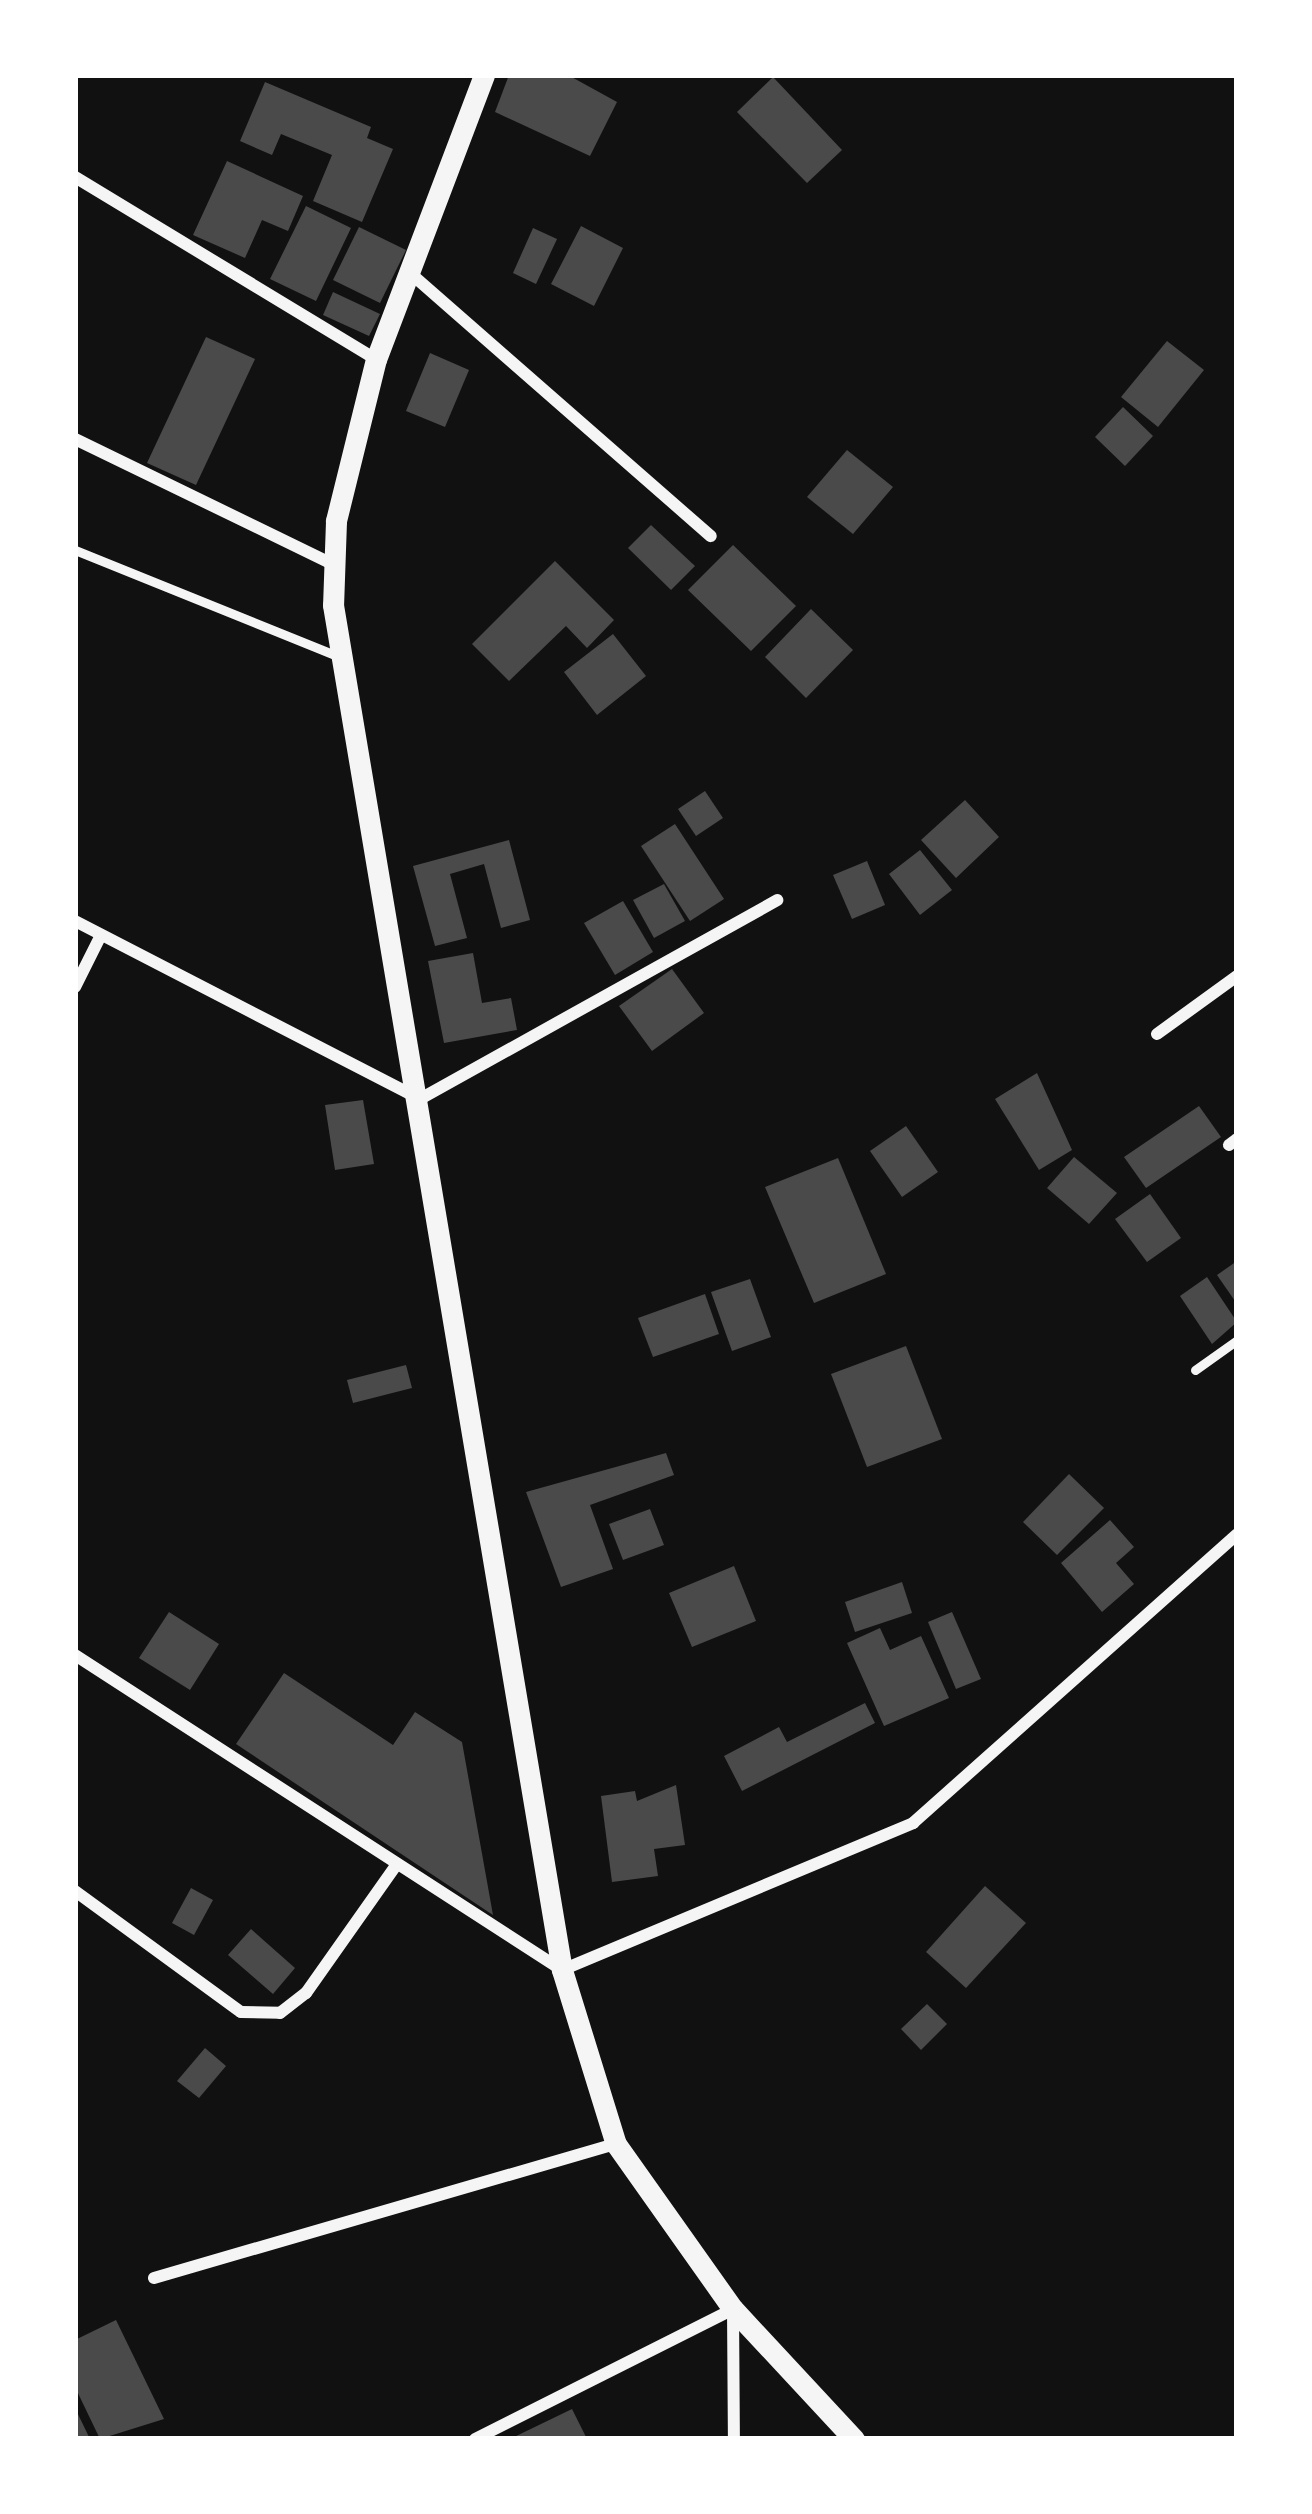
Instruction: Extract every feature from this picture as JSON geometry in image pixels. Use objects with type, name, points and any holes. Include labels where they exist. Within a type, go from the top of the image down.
[{"type":"street","points":[[484,75],[376,359],[334,565],[342,658],[420,1099],[562,1970],[616,2144],[733,2308],[854,2439]]},
{"type":"street","points":[[75,177],[376,359]]},
{"type":"street","points":[[409,272],[711,536]]},
{"type":"street","points":[[75,439],[334,565]]},
{"type":"street","points":[[420,1099],[777,900]]},
{"type":"street","points":[[75,921],[420,1099]]},
{"type":"street","points":[[75,987],[100,934]]},
{"type":"street","points":[[1157,1034],[1237,976]]},
{"type":"street","points":[[562,1970],[913,1823],[1237,1534]]},
{"type":"street","points":[[75,1655],[562,1970]]},
{"type":"street","points":[[75,1891],[241,2012],[280,2013],[306,1993],[397,1864]]},
{"type":"street","points":[[154,2278],[616,2144]]},
{"type":"street","points":[[475,2439],[733,2308]]},
{"type":"street","points":[[733,2308],[734,2439]]},
{"type":"lane","points":[[75,550],[342,658]]},
{"type":"lane","points":[[1195,1370],[1237,1340]]},
{"type":"building","points":[[509,75],[568,75],[617,102],[590,156],[495,112]]},
{"type":"building","points":[[773,77],[842,150],[807,183],[737,112]]},
{"type":"building","points":[[265,82],[371,127],[367,138],[393,149],[362,222],[313,201],[332,155],[281,134],[272,155],[240,141]]},
{"type":"building","points":[[227,161],[303,196],[288,231],[262,220],[245,258],[193,235]]},
{"type":"building","points":[[306,206],[351,228],[316,301],[270,279]]},
{"type":"building","points":[[581,226],[623,248],[594,306],[551,284]]},
{"type":"building","points":[[359,227],[406,250],[380,303],[333,280]]},
{"type":"building","points":[[533,228],[557,239],[536,284],[513,273]]},
{"type":"building","points":[[333,292],[380,314],[369,336],[323,315]]},
{"type":"building","points":[[206,337],[255,359],[196,485],[147,463]]},
{"type":"building","points":[[1167,341],[1204,370],[1158,427],[1121,397]]},
{"type":"building","points":[[430,353],[469,370],[445,427],[406,411]]},
{"type":"building","points":[[1123,407],[1153,436],[1125,466],[1095,437]]},
{"type":"building","points":[[847,450],[893,487],[853,534],[807,497]]},
{"type":"building","points":[[651,525],[695,566],[671,590],[628,548]]},
{"type":"building","points":[[733,545],[796,606],[751,651],[688,590]]},
{"type":"building","points":[[555,561],[614,620],[587,648],[566,626],[509,681],[472,644]]},
{"type":"building","points":[[811,609],[853,650],[806,698],[765,657]]},
{"type":"building","points":[[613,634],[646,676],[597,715],[564,672]]},
{"type":"building","points":[[705,791],[723,818],[696,836],[678,809]]},
{"type":"building","points":[[965,800],[999,837],[956,878],[921,840]]},
{"type":"building","points":[[675,824],[724,899],[690,921],[641,846]]},
{"type":"building","points":[[509,840],[530,920],[501,928],[484,864],[450,874],[467,938],[435,946],[413,866]]},
{"type":"building","points":[[920,850],[952,890],[920,915],[889,874]]},
{"type":"building","points":[[867,861],[885,905],[852,919],[833,875]]},
{"type":"building","points":[[664,884],[685,921],[654,938],[633,900]]},
{"type":"building","points":[[623,901],[653,952],[615,975],[584,923]]},
{"type":"building","points":[[473,953],[482,1003],[511,998],[517,1030],[444,1043],[428,961]]},
{"type":"building","points":[[672,969],[704,1013],[652,1051],[619,1006]]},
{"type":"building","points":[[1037,1073],[1072,1150],[1039,1170],[995,1099]]},
{"type":"building","points":[[363,1100],[374,1164],[335,1170],[325,1105]]},
{"type":"building","points":[[1199,1106],[1221,1137],[1146,1188],[1124,1157]]},
{"type":"building","points":[[906,1126],[938,1172],[902,1197],[870,1151]]},
{"type":"building","points":[[1074,1157],[1117,1193],[1089,1224],[1047,1188]]},
{"type":"building","points":[[838,1158],[886,1274],[814,1303],[765,1187]]},
{"type":"building","points":[[1150,1194],[1181,1238],[1147,1262],[1115,1219]]},
{"type":"building","points":[[1237,1261],[1237,1304],[1217,1275]]},
{"type":"building","points":[[1207,1277],[1237,1322],[1212,1344],[1180,1296]]},
{"type":"building","points":[[750,1279],[771,1337],[732,1351],[711,1292]]},
{"type":"building","points":[[705,1294],[719,1334],[653,1357],[638,1318]]},
{"type":"building","points":[[906,1346],[942,1439],[867,1467],[831,1374]]},
{"type":"building","points":[[406,1365],[412,1388],[353,1403],[347,1380]]},
{"type":"building","points":[[666,1453],[674,1475],[590,1505],[613,1569],[561,1587],[526,1492]]},
{"type":"building","points":[[1069,1474],[1104,1508],[1057,1555],[1023,1522]]},
{"type":"building","points":[[650,1509],[664,1545],[623,1560],[609,1524]]},
{"type":"building","points":[[1110,1520],[1134,1547],[1116,1563],[1134,1584],[1102,1612],[1061,1563]]},
{"type":"building","points":[[734,1566],[756,1621],[692,1647],[669,1593]]},
{"type":"building","points":[[902,1582],[912,1613],[855,1632],[845,1602]]},
{"type":"building","points":[[169,1612],[219,1644],[190,1690],[139,1658]]},
{"type":"building","points":[[952,1612],[981,1679],[956,1689],[928,1622]]},
{"type":"building","points":[[880,1628],[890,1650],[921,1636],[949,1698],[884,1726],[847,1643]]},
{"type":"building","points":[[284,1673],[393,1745],[415,1712],[462,1742],[493,1915],[236,1744]]},
{"type":"building","points":[[865,1703],[875,1723],[742,1791],[724,1756],[779,1727],[787,1742]]},
{"type":"building","points":[[676,1785],[685,1845],[654,1849],[658,1876],[612,1882],[601,1796],[635,1791],[637,1801]]},
{"type":"building","points":[[985,1886],[1026,1923],[966,1988],[926,1952]]},
{"type":"building","points":[[191,1888],[213,1900],[194,1935],[172,1923]]},
{"type":"building","points":[[251,1929],[295,1968],[273,1994],[228,1955]]},
{"type":"building","points":[[927,2004],[947,2024],[921,2050],[901,2029]]},
{"type":"building","points":[[205,2048],[226,2066],[199,2098],[177,2081]]},
{"type":"building","points":[[116,2320],[164,2419],[100,2439],[75,2387],[75,2340]]},
{"type":"building","points":[[75,2408],[90,2439],[75,2439]]},
{"type":"building","points":[[572,2409],[587,2439],[510,2439]]}]
